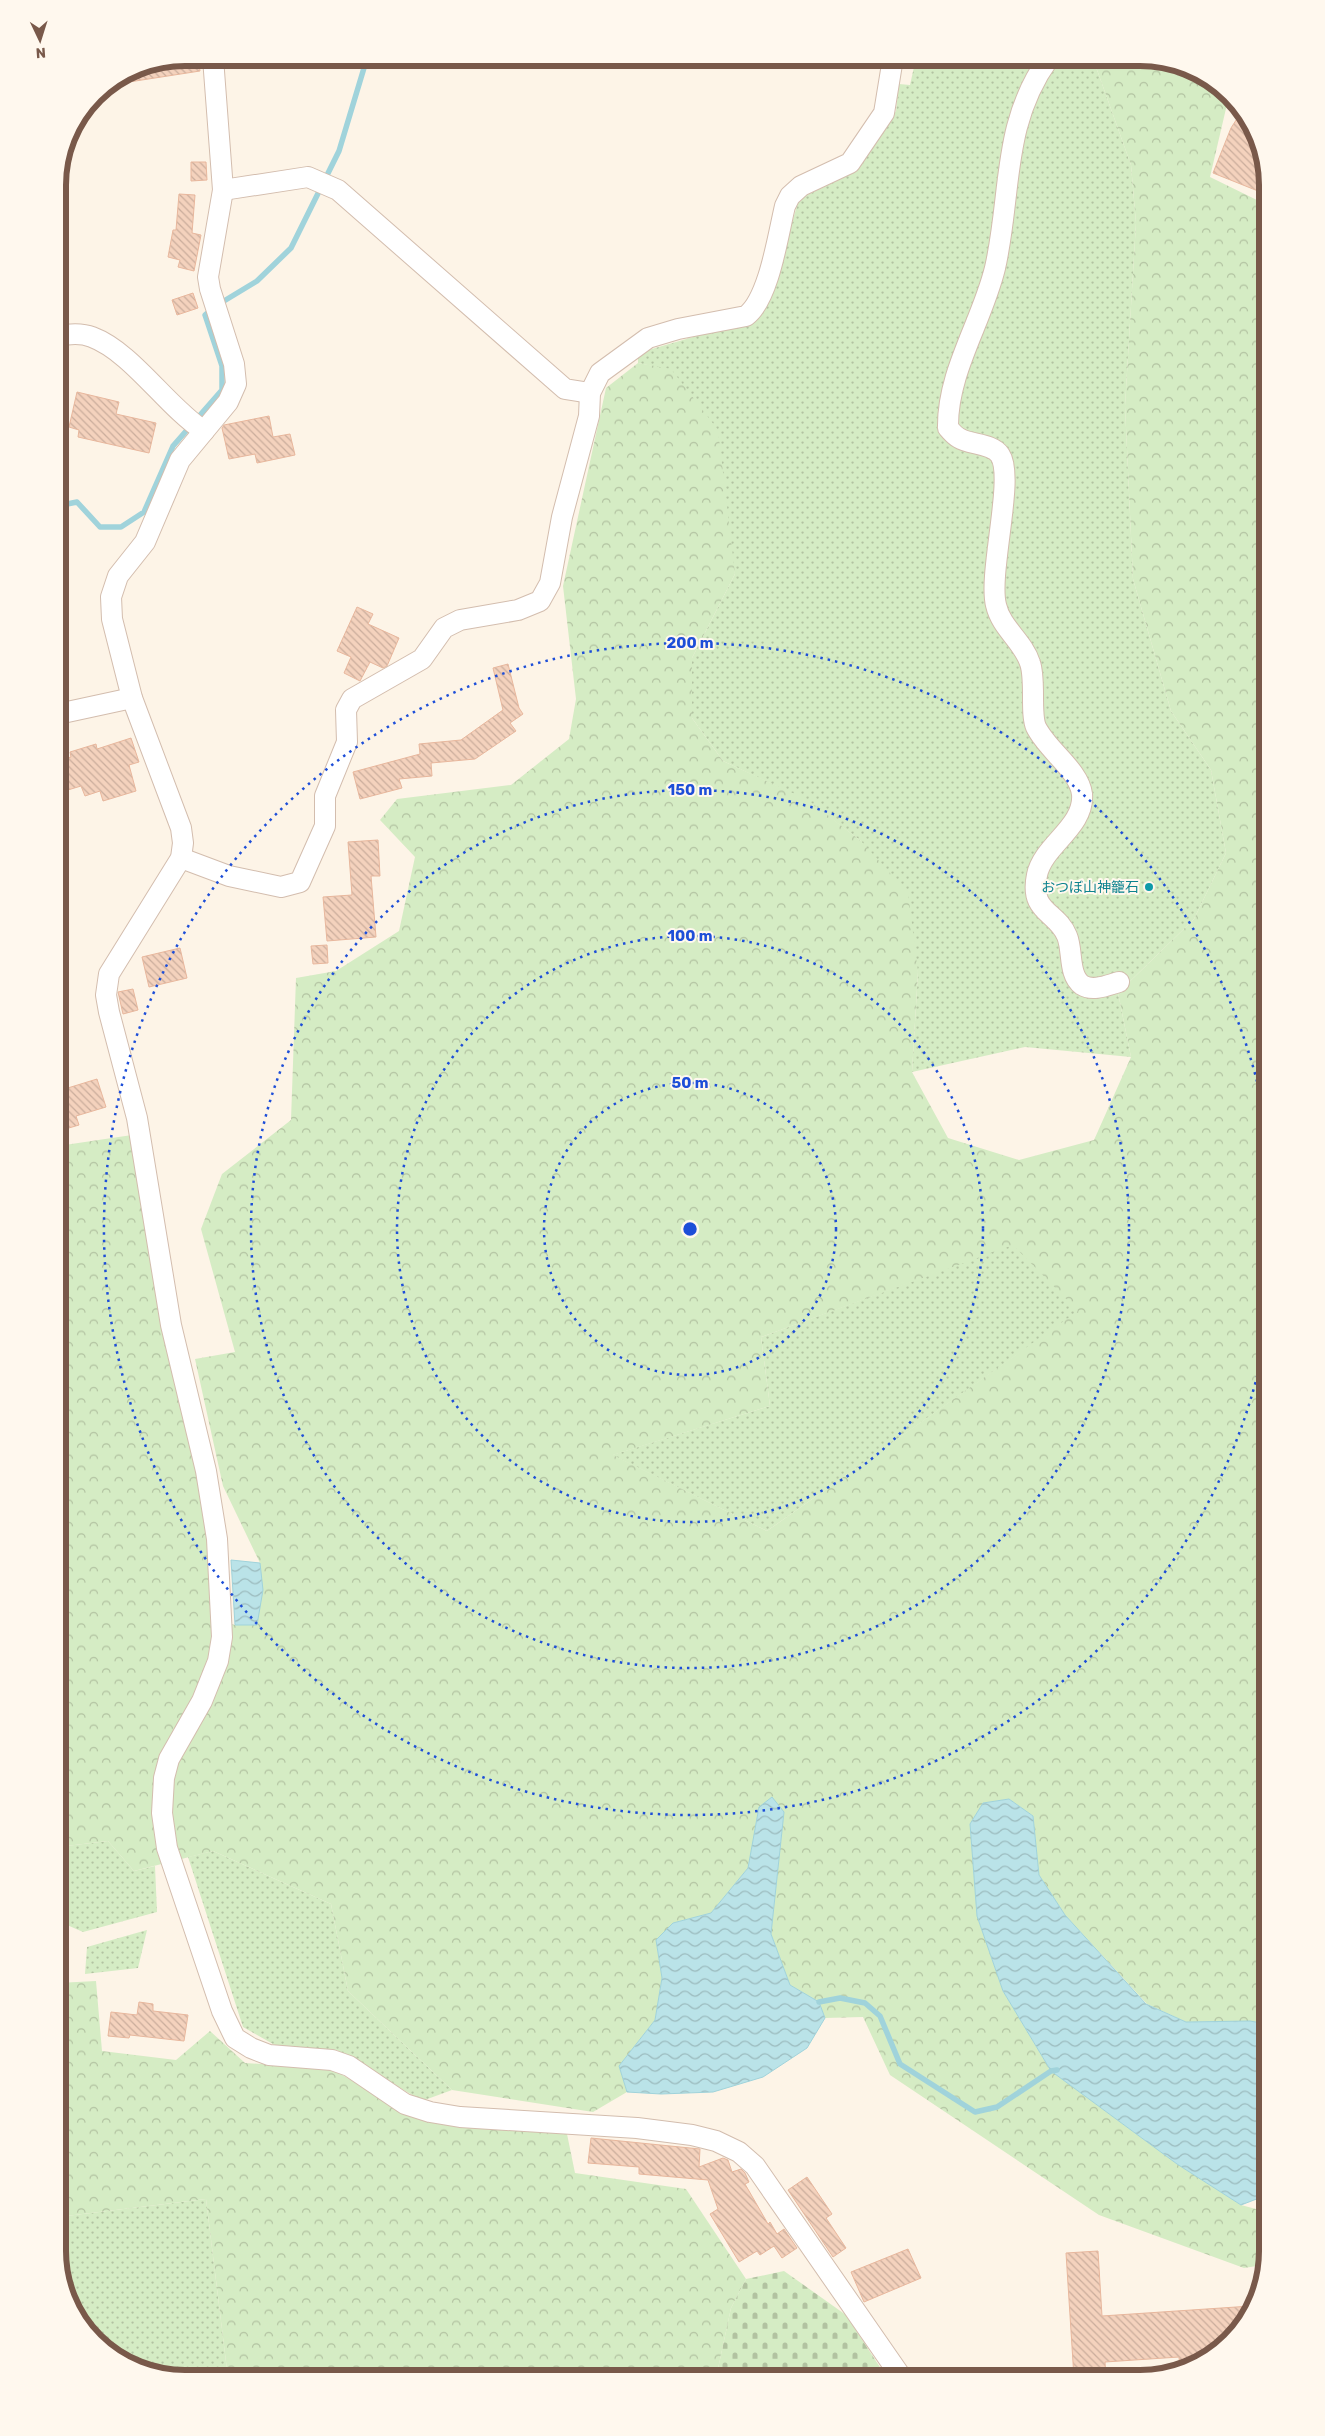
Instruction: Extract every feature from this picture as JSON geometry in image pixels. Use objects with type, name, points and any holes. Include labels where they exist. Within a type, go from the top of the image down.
[{"type":"street","points":[[214,66],[223,190],[208,277],[210,289],[234,364],[236,384],[228,402],[180,460],[148,535],[118,576],[111,597],[112,619],[132,698],[181,828],[183,843],[181,858],[109,974],[106,995],[137,1118],[171,1325],[206,1470],[217,1538],[222,1636],[218,1661],[202,1701],[169,1759],[164,1778],[162,1813],[167,1848],[222,2011],[235,2038],[251,2048],[269,2055],[332,2060],[349,2066],[405,2104],[430,2112],[460,2117],[637,2128],[692,2134],[716,2141],[739,2152],[755,2166],[896,2370]]},
{"type":"street","points":[[181,858],[229,876],[281,886],[300,882],[325,826],[325,796],[347,742],[346,710],[352,698],[422,659],[444,628],[460,620],[518,610],[540,601],[550,583],[562,517],[589,416],[590,393],[600,373],[648,338],[678,329],[746,316],[753,311],[763,295],[785,206],[790,196],[801,186],[850,163],[884,113],[892,67]]},
{"type":"street","points":[[1044,67],[1029,91],[1015,128],[995,270],[953,387],[948,413],[948,428],[959,438],[992,449],[1000,455],[1004,466],[1003,499],[994,590],[996,606],[1002,619],[1024,648],[1031,665],[1036,725],[1056,756],[1076,776],[1082,794],[1081,808],[1074,820],[1049,851],[1037,874],[1036,896],[1041,906],[1067,934],[1075,977],[1082,985],[1090,988],[1101,988],[1119,982]]},
{"type":"street","points":[[223,190],[308,177],[338,190],[566,389],[590,393]]},
{"type":"street","points":[[67,336],[91,336],[107,344],[144,376],[185,419],[204,431]]},
{"type":"street","points":[[67,712],[132,698]]},
{"type":"green space","points":[[914,67],[1096,67],[1131,165],[1136,223],[1125,406],[1133,579],[1171,711],[1211,770],[1226,853],[1194,919],[1118,993],[1131,1057],[1025,1047],[912,1072],[918,972],[861,841],[808,801],[723,761],[692,718],[692,658],[735,574],[671,370],[638,363],[638,353],[755,319],[768,304],[799,199],[855,172],[896,111],[899,84],[910,85]]},
{"type":"green space","points":[[1096,67],[1147,67],[1163,69],[1178,73],[1206,86],[1227,105],[1210,177],[1259,201],[1259,2023],[1250,2021],[1186,2022],[1147,2004],[1065,1915],[1039,1875],[1033,1816],[1009,1799],[983,1803],[970,1824],[977,1916],[1003,1991],[1051,2071],[1177,2164],[1241,2205],[1259,2210],[1258,2266],[1244,2268],[1099,2215],[890,2075],[863,2017],[825,2018],[819,2002],[790,1985],[771,1934],[784,1812],[759,1808],[748,1868],[711,1913],[673,1923],[656,1940],[662,1978],[655,2020],[619,2066],[627,2092],[593,2112],[452,2090],[348,1991],[331,1904],[213,1851],[134,1871],[108,1841],[66,1846],[67,1145],[132,1135],[200,1473],[215,1620],[235,1625],[257,1625],[260,1563],[223,1486],[195,1359],[235,1352],[201,1229],[222,1174],[291,1120],[296,978],[336,971],[399,931],[415,857],[380,820],[397,799],[511,785],[569,739],[576,699],[563,586],[606,388],[638,363],[671,369],[718,430],[735,574],[692,658],[692,718],[723,761],[808,800],[861,841],[908,893],[918,972],[912,1072],[948,1138],[1019,1160],[1094,1140],[1131,1057],[1118,993],[1194,919],[1226,853],[1211,770],[1171,711],[1133,579],[1125,406],[1136,223],[1131,165]],"holes":[[[1013,1245],[1078,1311],[767,1531],[613,1455],[770,1406],[761,1337]]]},
{"type":"green space","points":[[1013,1244],[1079,1311],[767,1531],[612,1455],[770,1406],[761,1337]]},
{"type":"green space","points":[[108,1841],[134,1871],[155,1866],[157,1912],[83,1932],[66,1925],[66,1846]]},
{"type":"green space","points":[[213,1851],[331,1904],[348,1991],[452,2090],[422,2101],[337,2050],[280,2048],[243,2027],[188,1857]]},
{"type":"green space","points":[[147,1930],[138,1968],[85,1974],[87,1947]]},
{"type":"green space","points":[[96,1981],[102,2051],[176,2060],[210,2031],[245,2063],[332,2069],[418,2119],[567,2134],[575,2173],[686,2189],[746,2279],[731,2308],[718,2370],[227,2369],[206,2199],[66,2216],[66,1983]]},
{"type":"green space","points":[[206,2199],[227,2369],[178,2369],[147,2363],[126,2354],[101,2335],[82,2310],[70,2281],[66,2250],[66,2216]]},
{"type":"green space","points":[[784,2271],[846,2315],[882,2370],[718,2370],[731,2308],[746,2279]]},
{"type":"water","points":[[231,1560],[260,1563],[263,1590],[257,1625],[235,1625]]},
{"type":"water","points":[[772,1797],[784,1812],[771,1934],[790,1985],[819,2002],[825,2018],[807,2048],[763,2077],[713,2092],[661,2094],[627,2092],[619,2066],[655,2020],[662,1978],[656,1940],[673,1923],[711,1913],[748,1868],[759,1807]]},
{"type":"water","points":[[1009,1799],[1033,1816],[1039,1875],[1065,1915],[1146,2004],[1186,2022],[1250,2021],[1259,2023],[1259,2198],[1241,2205],[1177,2164],[1051,2071],[1003,1991],[977,1916],[970,1824],[983,1803]]},
{"type":"building","points":[[199,66],[200,71],[129,82],[140,75],[155,70],[170,67]]},
{"type":"building","points":[[1237,118],[1250,140],[1258,170],[1259,191],[1213,173],[1231,128]]},
{"type":"building","points":[[191,162],[206,162],[207,180],[191,181]]},
{"type":"building","points":[[179,194],[195,195],[192,233],[201,235],[194,271],[178,267],[180,260],[168,257],[173,230],[176,230]]},
{"type":"building","points":[[193,293],[198,308],[177,315],[172,300]]},
{"type":"building","points":[[77,392],[119,402],[116,414],[156,423],[149,453],[78,437],[79,430],[69,427]]},
{"type":"building","points":[[269,416],[273,437],[290,434],[295,455],[257,463],[255,454],[229,459],[222,428],[224,425]]},
{"type":"building","points":[[357,607],[373,614],[368,624],[399,638],[387,666],[383,668],[370,662],[360,681],[344,673],[351,657],[337,651]]},
{"type":"building","points":[[508,664],[519,708],[523,714],[510,723],[516,731],[475,759],[431,763],[432,776],[399,779],[402,788],[360,799],[353,772],[420,754],[419,744],[461,740],[503,710],[493,668]]},
{"type":"building","points":[[131,738],[139,762],[129,765],[136,791],[103,801],[100,791],[85,796],[81,786],[67,790],[67,758],[71,757],[70,752],[96,744],[97,749]]},
{"type":"building","points":[[378,840],[380,876],[371,876],[376,937],[327,941],[323,897],[352,895],[348,842]]},
{"type":"building","points":[[327,945],[328,963],[313,964],[311,946]]},
{"type":"building","points":[[180,948],[187,978],[149,987],[142,957]]},
{"type":"building","points":[[133,989],[138,1010],[123,1014],[118,992]]},
{"type":"building","points":[[97,1079],[106,1107],[76,1116],[79,1125],[67,1129],[67,1088]]},
{"type":"building","points":[[139,2002],[153,2004],[153,2011],[188,2015],[184,2041],[130,2035],[129,2038],[108,2036],[111,2012],[137,2015]]},
{"type":"building","points":[[591,2138],[700,2149],[699,2167],[723,2158],[728,2160],[732,2172],[741,2169],[745,2173],[749,2182],[745,2184],[768,2224],[770,2222],[777,2234],[784,2229],[797,2248],[782,2258],[774,2246],[760,2255],[757,2251],[739,2262],[710,2214],[718,2209],[708,2180],[639,2174],[639,2167],[588,2163]]},
{"type":"building","points":[[807,2177],[832,2214],[826,2218],[846,2248],[833,2257],[788,2190]]},
{"type":"building","points":[[908,2249],[921,2278],[864,2302],[851,2272]]},
{"type":"building","points":[[1098,2251],[1102,2316],[1244,2306],[1239,2317],[1224,2335],[1199,2354],[1185,2361],[1179,2363],[1179,2357],[1105,2362],[1105,2370],[1073,2370],[1066,2253]]},
{"type":"waterway","points":[[219,304],[257,281],[291,248],[339,151],[365,66]]},
{"type":"waterway","points":[[67,504],[77,502],[100,527],[121,527],[144,512],[173,446],[222,390],[222,366],[205,315],[212,309]]},
{"type":"waterway","points":[[819,2002],[840,1998],[865,2003],[880,2016],[900,2064],[975,2112],[997,2107],[1051,2071],[1057,2070]]},
{"type":"place","name":"おつぼ山神籠石","points":[[1149,887]]}]
